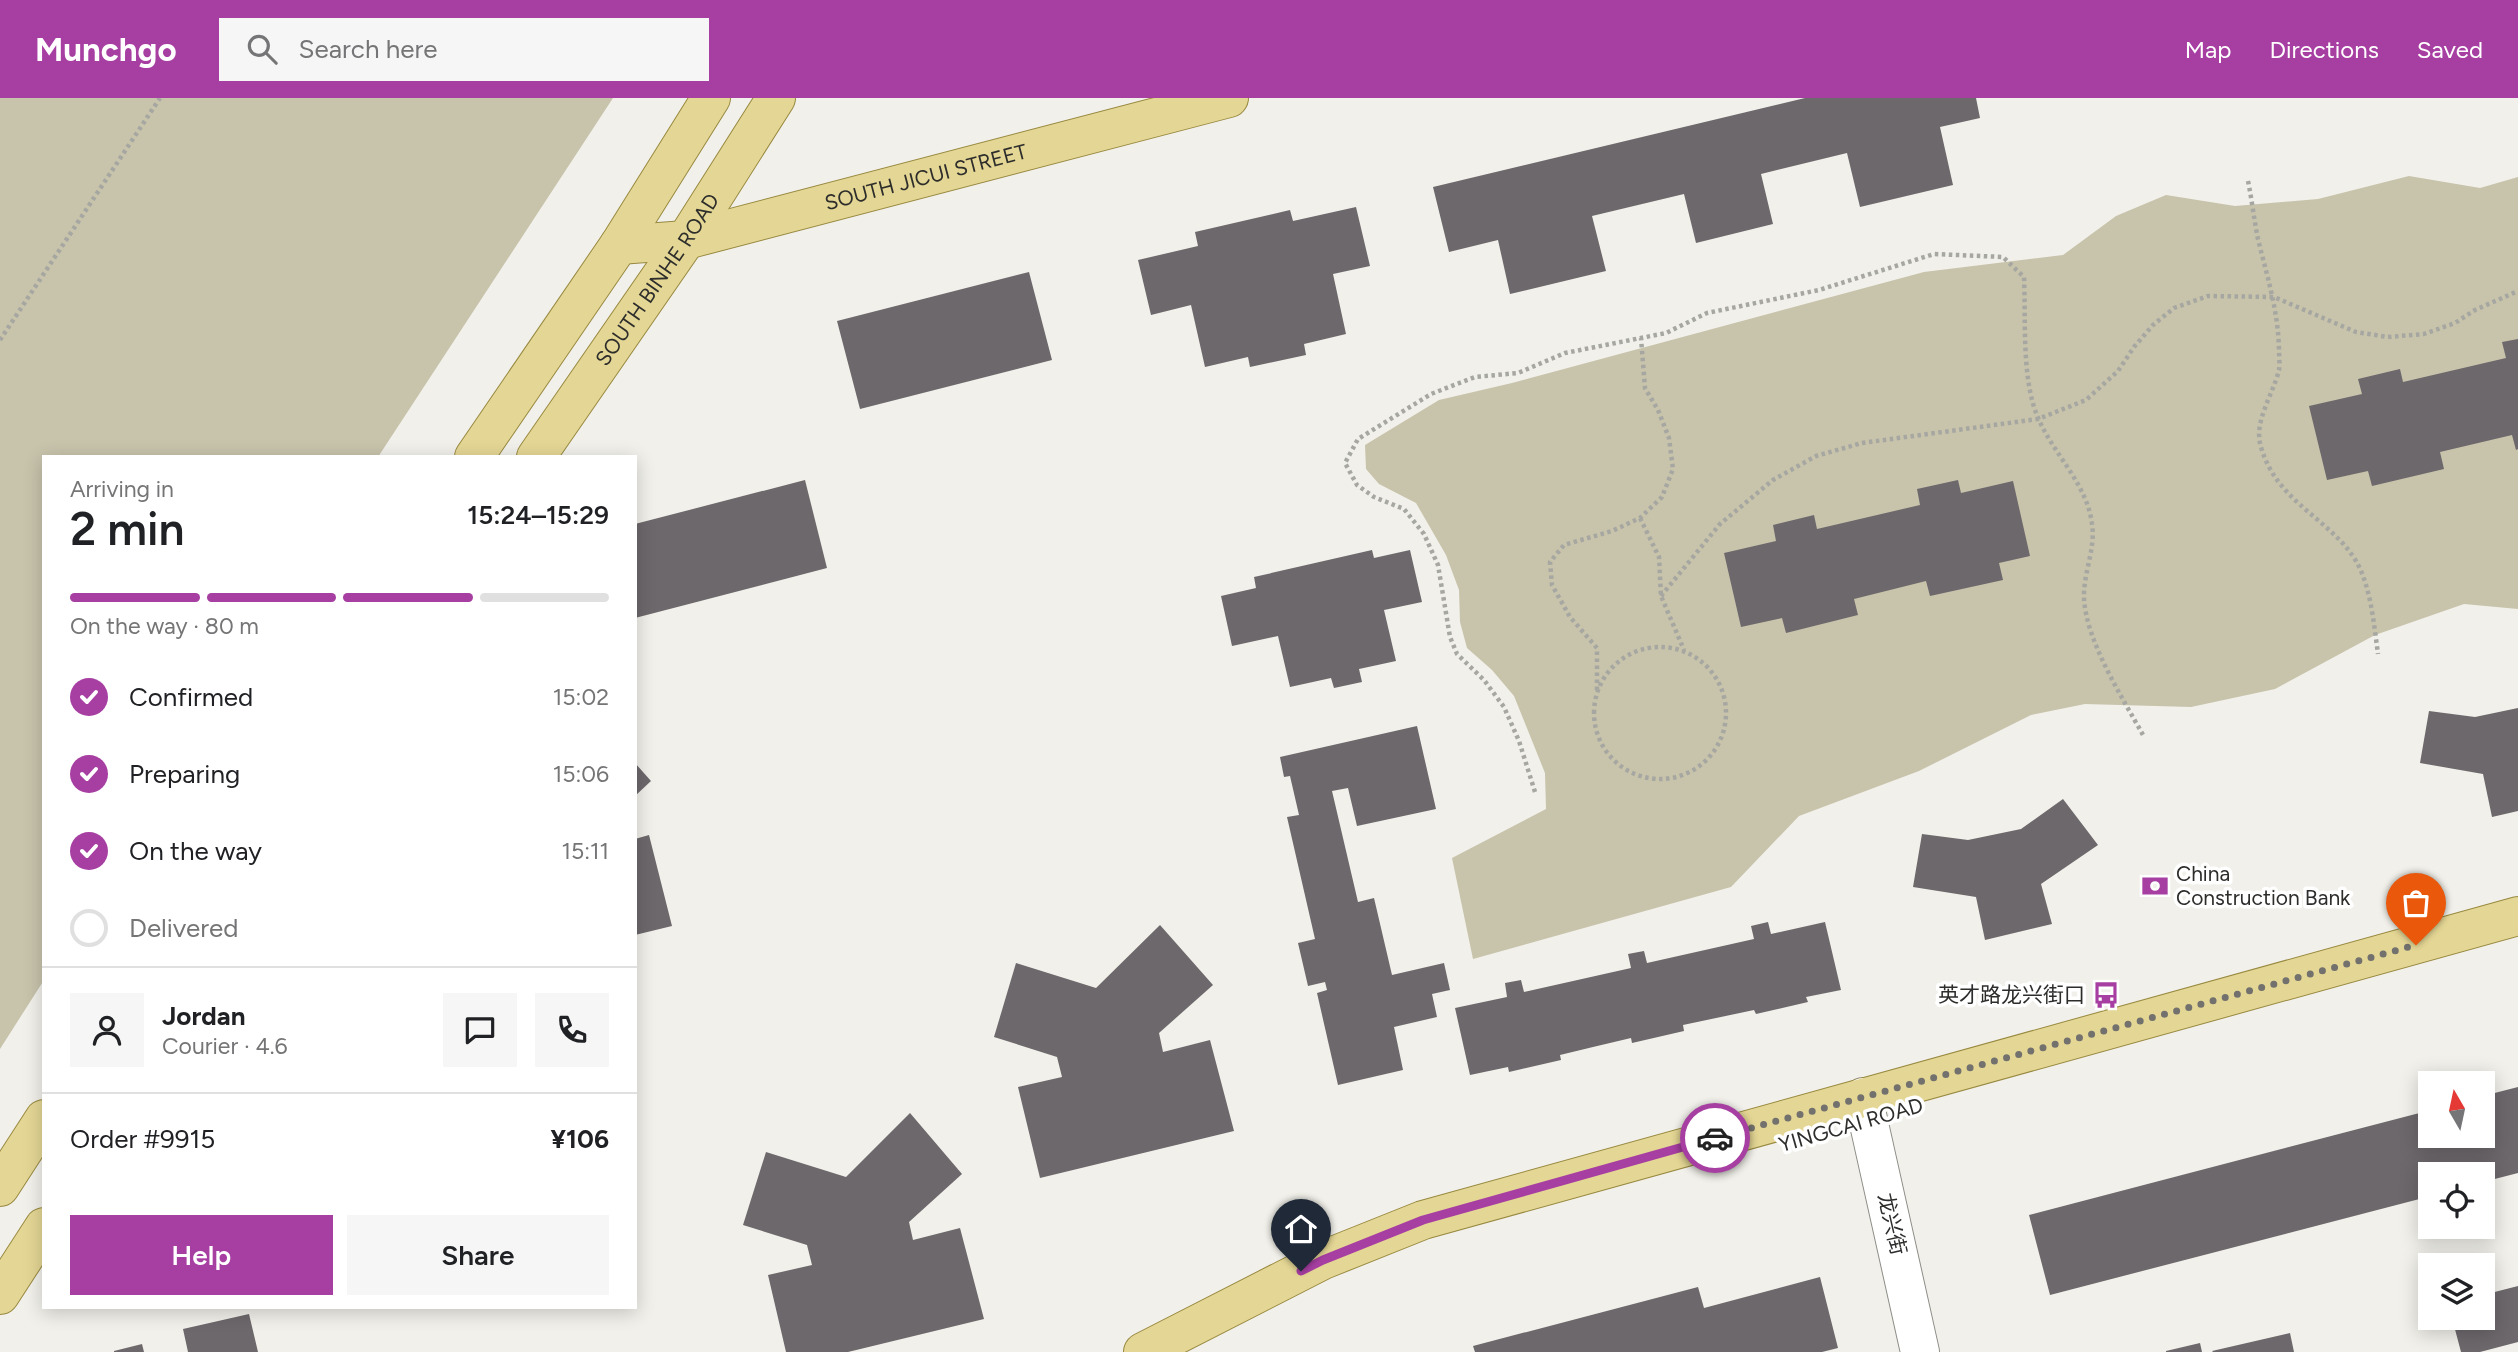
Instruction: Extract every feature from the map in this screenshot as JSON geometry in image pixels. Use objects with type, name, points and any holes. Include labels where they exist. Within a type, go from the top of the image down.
[{"type":"main road","points":[[475,455],[619,246],[711,98]]},
{"type":"main road","name":"SOUTH BINHE ROAD","points":[[537,455],[686,240],[776,98]]},
{"type":"main road","name":"SOUTH JICUI STREET","points":[[619,246],[686,240],[1230,98]]},
{"type":"main road","name":"YINGCAI ROAD","points":[[1199,1352],[1336,1282],[1434,1245],[1865,1108],[2518,916]]},
{"type":"main road","name":"YINGCAI ROAD","points":[[1143,1352],[1323,1260],[1423,1220],[2518,940]]},
{"type":"main road","points":[[0,1187],[42,1122]]},
{"type":"main road","points":[[0,1295],[42,1230]]},
{"type":"street","name":"龙兴街","points":[[1865,1108],[1920,1352]]},
{"type":"path","points":[[0,340],[160,98]]},
{"type":"path","points":[[2248,181],[2278,324],[2279,369],[2261,421],[2260,445],[2273,474],[2297,505],[2342,543],[2357,562],[2371,605],[2378,654]]},
{"type":"path","points":[[1535,792],[1519,741],[1504,707],[1484,680],[1457,654],[1450,637],[1438,565],[1424,534],[1404,509],[1374,497],[1357,485],[1345,463],[1358,439],[1432,394],[1475,377],[1518,373],[1564,353],[1666,333],[1707,313],[1819,290],[1934,254],[2003,257],[2024,277],[2028,380],[2038,419],[2084,493],[2093,526],[2084,596],[2087,620],[2097,646],[2143,735]]},
{"type":"path","points":[[1661,596],[1720,524],[1773,481],[1816,456],[1862,443],[2038,419],[2086,400],[2119,371],[2153,325],[2174,308],[2208,296],[2274,297],[2356,331],[2388,337],[2424,334],[2455,323],[2475,310],[2518,291]]},
{"type":"path","points":[[1597,690],[1617,662],[1649,647],[1684,650],[1712,670],[1727,701],[1721,741],[1694,772],[1654,780],[1616,765],[1595,731],[1597,648],[1570,617],[1552,584],[1550,562],[1564,545],[1612,531],[1640,518],[1662,498],[1672,469],[1669,438],[1658,410],[1645,388],[1641,338]]},
{"type":"path","points":[[1640,518],[1659,557],[1661,596],[1684,650]]},
{"type":"shaded area","points":[[0,98],[613,98],[379,455],[42,455],[42,983],[0,1049]]},
{"type":"shaded area","points":[[2409,176],[2480,188],[2518,177],[2518,609],[2464,604],[2375,635],[2275,689],[2191,707],[2085,704],[2031,715],[1919,771],[1799,816],[1731,887],[1473,959],[1452,858],[1546,809],[1545,773],[1514,696],[1492,670],[1467,648],[1460,622],[1459,590],[1446,555],[1416,503],[1379,484],[1366,469],[1365,445],[1439,400],[1512,383],[1924,272],[2063,255],[2116,216],[2166,195],[2235,206],[2318,199]]},
{"type":"building","points":[[1805,98],[1976,98],[1980,118],[1940,127],[1953,185],[1860,207],[1847,153],[1761,174],[1773,224],[1696,243],[1684,194],[1592,216],[1606,271],[1510,294],[1498,240],[1449,252],[1433,187]]},
{"type":"building","points":[[1356,207],[1370,266],[1333,274],[1346,334],[1304,344],[1306,355],[1250,367],[1248,357],[1205,367],[1191,305],[1151,315],[1138,260],[1198,246],[1195,232],[1290,210],[1293,221]]},
{"type":"building","points":[[1029,272],[1052,360],[860,409],[837,321]]},
{"type":"building","points":[[2518,339],[2518,449],[2516,450],[2512,435],[2440,452],[2444,469],[2372,486],[2368,471],[2327,480],[2309,406],[2362,394],[2358,379],[2400,369],[2403,382],[2506,358],[2502,342]]},
{"type":"building","points":[[805,480],[827,568],[637,617],[637,523]]},
{"type":"building","points":[[1958,480],[1961,493],[2013,481],[2030,556],[1999,563],[2003,580],[1930,596],[1926,581],[1854,599],[1858,615],[1786,633],[1782,618],[1741,627],[1724,553],[1776,541],[1773,525],[1814,515],[1817,529],[1920,505],[1917,489]]},
{"type":"building","points":[[1372,550],[1374,558],[1410,550],[1422,602],[1384,610],[1396,661],[1359,669],[1362,682],[1334,688],[1331,678],[1290,687],[1278,636],[1232,646],[1221,596],[1256,588],[1254,577]]},
{"type":"building","points":[[2518,708],[2518,811],[2492,817],[2483,774],[2420,763],[2429,711],[2475,717]]},
{"type":"building","points":[[1417,726],[1436,809],[1357,826],[1348,788],[1332,791],[1358,902],[1374,898],[1392,975],[1444,963],[1450,990],[1432,994],[1437,1017],[1394,1027],[1403,1070],[1338,1085],[1317,993],[1327,990],[1325,982],[1308,986],[1298,943],[1315,939],[1287,817],[1299,815],[1290,776],[1284,777],[1280,757]]},
{"type":"building","points":[[637,765],[651,781],[637,794]]},
{"type":"building","points":[[2063,799],[2098,845],[2041,884],[2052,924],[1985,940],[1976,897],[1913,887],[1922,834],[1968,840],[2021,829]]},
{"type":"building","points":[[649,835],[672,926],[637,935],[637,838]]},
{"type":"building","points":[[1768,922],[1771,934],[1825,922],[1841,990],[1806,997],[1808,1002],[1756,1014],[1754,1010],[1683,1025],[1684,1031],[1632,1043],[1631,1038],[1560,1055],[1561,1060],[1509,1072],[1508,1067],[1470,1075],[1455,1008],[1507,997],[1505,983],[1521,980],[1524,992],[1631,968],[1628,954],[1644,951],[1647,963],[1754,939],[1751,926]]},
{"type":"building","points":[[1160,925],[1213,985],[1159,1033],[1163,1052],[1210,1040],[1234,1131],[1040,1178],[1018,1087],[1062,1077],[1057,1057],[994,1037],[1016,963],[1096,988]]},
{"type":"building","points":[[2518,1087],[2518,1173],[2495,1179],[2495,1162],[2418,1162],[2418,1199],[2050,1295],[2029,1215],[2418,1113],[2418,1148],[2496,1148],[2496,1093]]},
{"type":"building","points":[[910,1113],[962,1174],[909,1222],[913,1240],[960,1228],[984,1319],[848,1352],[786,1352],[768,1275],[812,1265],[807,1245],[743,1225],[766,1152],[846,1177]]},
{"type":"building","points":[[1820,1277],[1838,1348],[1822,1352],[1475,1352],[1473,1346],[1698,1287],[1704,1308]]},
{"type":"building","points":[[2518,1286],[2518,1342],[2480,1352],[2461,1352],[2455,1330],[2495,1330],[2495,1292]]},
{"type":"building","points":[[249,1314],[258,1352],[188,1352],[183,1329]]},
{"type":"building","points":[[2290,1333],[2294,1352],[2212,1351]]},
{"type":"building","points":[[2200,1343],[2202,1352],[2166,1352],[2166,1351]]},
{"type":"building","points":[[142,1344],[144,1352],[114,1352],[114,1351]]},
{"type":"way so far","points":[[1715,1138],[2416,945]]},
{"type":"place","name":"China Construction Bank","points":[[2155,886]]},
{"type":"place","name":"英才路龙兴街口","points":[[2106,995]]},
{"type":"route","points":[[1301,1271],[1423,1220],[1715,1138]]}]
